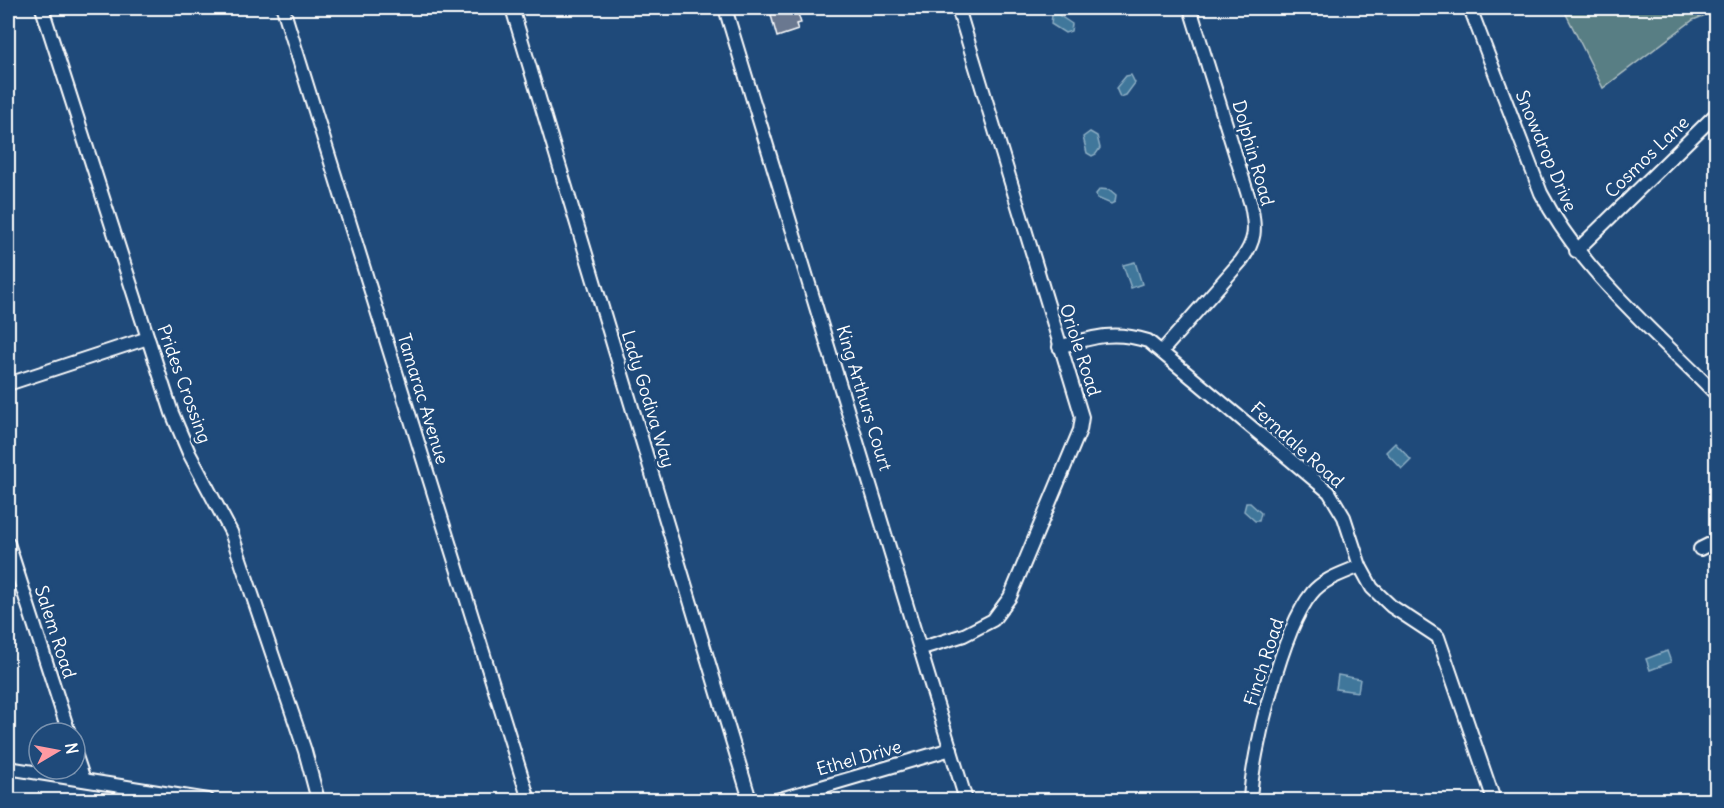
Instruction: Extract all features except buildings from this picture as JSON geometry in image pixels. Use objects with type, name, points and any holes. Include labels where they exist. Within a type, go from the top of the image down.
[{"type":"street","name":"Prides Crossing","points":[[42,8],[148,338],[181,433],[231,532],[305,751],[318,801]]},
{"type":"street","name":"Tamarac Avenue","points":[[283,8],[529,801]]},
{"type":"street","name":"Lady Godiva Way","points":[[512,8],[750,801]]},
{"type":"street","name":"King Arthurs Court","points":[[725,8],[922,648],[966,801]]},
{"type":"street","name":"Oriole Road","points":[[922,648],[964,635],[993,620],[1010,597],[1080,430],[1080,404],[1059,347],[958,8]]},
{"type":"street","name":"Dolphin Road","points":[[1162,351],[1241,261],[1252,244],[1255,224],[1190,8]]},
{"type":"street","name":"Snowdrop Drive","points":[[1470,8],[1541,194],[1556,222],[1576,251],[1716,394]]},
{"type":"street","name":"Cosmos Lane","points":[[1576,251],[1716,114]]},
{"type":"street","name":"Ferndale Road","points":[[1059,347],[1104,334],[1127,335],[1148,341],[1329,492],[1344,517],[1360,566],[1372,588],[1391,606],[1438,637],[1494,801]]},
{"type":"street","points":[[8,384],[148,338]]},
{"type":"street","points":[[1700,549],[1716,542]]},
{"type":"street","name":"Salem Road","points":[[8,543],[65,721]]},
{"type":"street","name":"Finch Road","points":[[1250,801],[1259,733],[1298,616],[1312,592],[1330,579],[1360,566]]},
{"type":"street","name":"Ethel Drive","points":[[777,801],[951,749]]},
{"type":"street","points":[[8,768],[27,771]]},
{"type":"street","points":[[87,781],[208,801]]},
{"type":"green space","points":[[1563,8],[1716,8],[1716,11],[1693,20],[1603,88]]},
{"type":"water","points":[[1057,14],[1072,24],[1071,31],[1065,33],[1051,24],[1052,15]]},
{"type":"water","points":[[1131,75],[1135,83],[1126,95],[1120,97],[1116,88],[1126,76]]},
{"type":"water","points":[[1090,132],[1097,136],[1100,148],[1092,156],[1087,153],[1083,137]]},
{"type":"water","points":[[1100,189],[1110,190],[1116,195],[1115,202],[1111,204],[1097,198],[1096,194]]},
{"type":"water","points":[[1135,262],[1142,284],[1131,288],[1123,265]]},
{"type":"water","points":[[1395,443],[1411,460],[1402,469],[1386,452]]},
{"type":"water","points":[[1246,503],[1250,503],[1261,513],[1259,521],[1255,521],[1244,511]]},
{"type":"water","points":[[1667,651],[1671,662],[1650,670],[1646,659]]},
{"type":"water","points":[[1338,675],[1360,679],[1358,692],[1336,689]]}]
